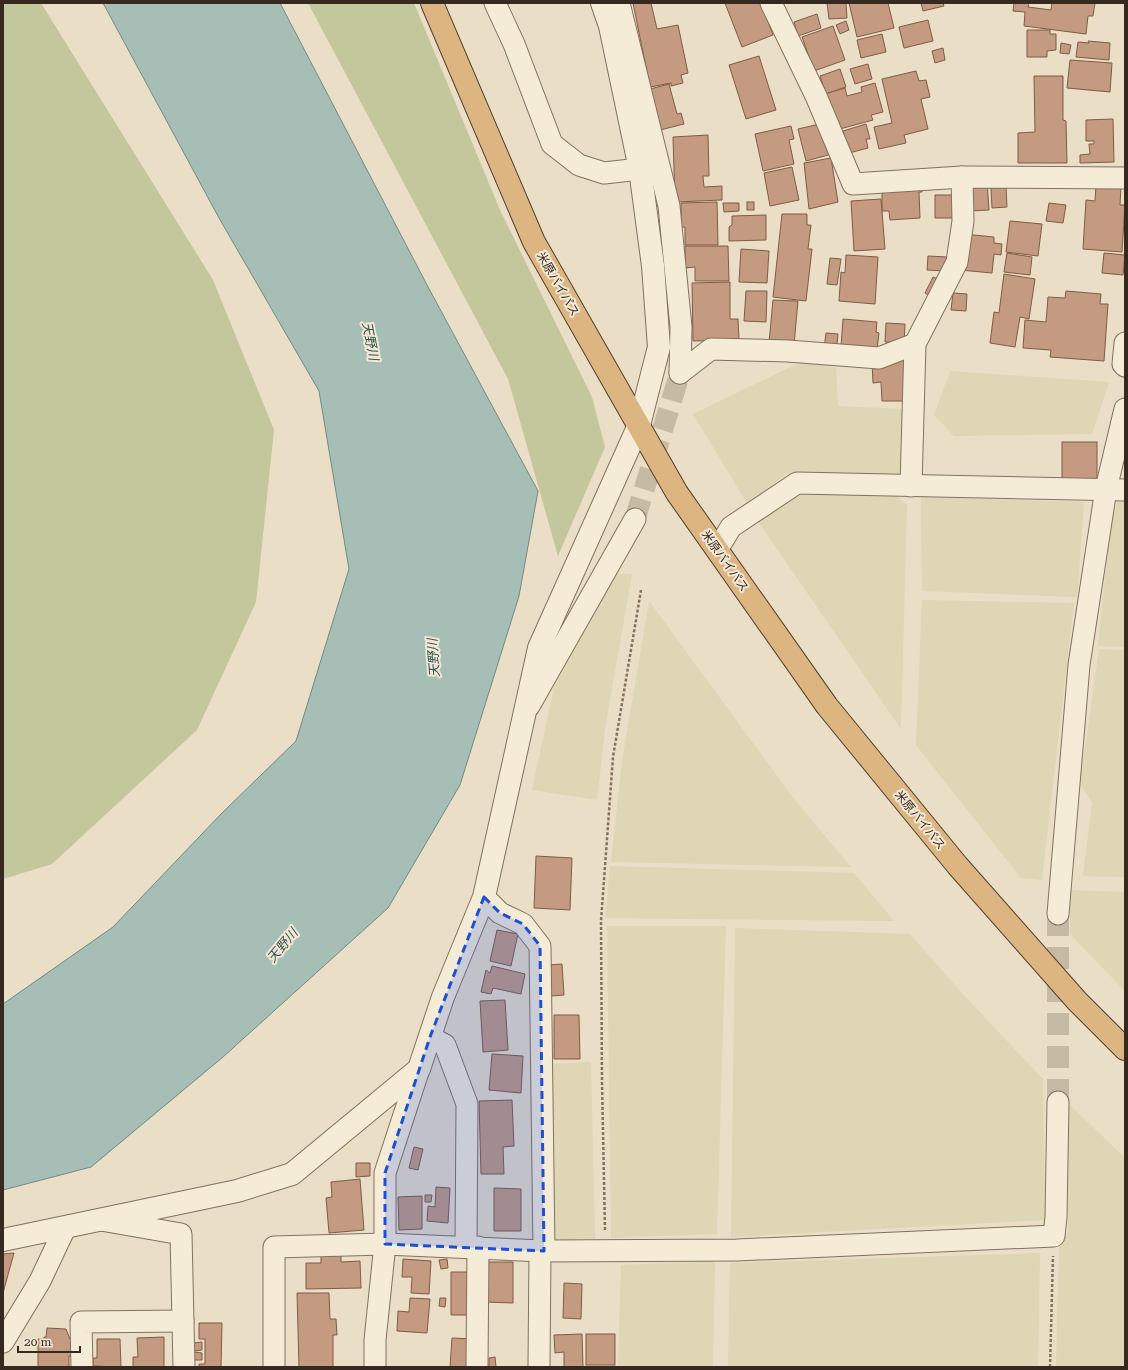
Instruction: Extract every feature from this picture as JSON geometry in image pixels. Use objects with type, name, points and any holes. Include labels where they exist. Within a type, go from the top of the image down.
[{"type":"highway","name":"米原バイパス","points":[[432,3],[534,242],[677,493],[827,706],[952,859],[1077,1001],[1125,1049]]},
{"type":"street","points":[[495,3],[514,44],[552,144],[579,165],[604,173],[640,169]]},
{"type":"street","points":[[375,1367],[375,1340],[385,1244],[385,1173],[443,997],[484,896],[539,648],[639,426],[659,346],[653,266],[640,169],[610,26],[602,3]]},
{"type":"street","points":[[619,3],[669,206],[681,327],[680,373],[711,349],[788,351],[879,358],[915,344]]},
{"type":"street","points":[[772,3],[816,96],[853,184],[962,177],[1125,178]]},
{"type":"street","points":[[911,486],[915,344],[957,262],[962,221],[962,177]]},
{"type":"street","points":[[1125,343],[1123,364],[1125,366]]},
{"type":"street","points":[[1058,914],[1079,665],[1115,490],[1125,410]]},
{"type":"street","points":[[717,550],[731,527],[797,483],[1115,490]]},
{"type":"street","points":[[524,715],[635,519]]},
{"type":"street","points":[[484,896],[500,912],[523,924],[540,946],[542,1251],[539,1367]]},
{"type":"street","points":[[430,1037],[444,1045],[468,1104],[477,1367]]},
{"type":"street","points":[[3,1240],[237,1191],[292,1174],[419,1068]]},
{"type":"street","points":[[274,1367],[274,1247],[385,1244],[542,1251],[737,1250],[1054,1236],[1056,1217],[1058,1102]]},
{"type":"street","points":[[101,1220],[181,1234],[184,1367]]},
{"type":"street","points":[[3,1342],[40,1282],[65,1228]]},
{"type":"street","points":[[82,1367],[81,1322],[183,1321]]},
{"type":"path","points":[[606,1251],[602,1082],[601,921],[613,757],[641,590]]},
{"type":"path","points":[[1050,1367],[1054,1236]]},
{"type":"highlighted area","points":[[484,897],[500,913],[523,924],[540,946],[544,1251],[385,1244],[385,1173],[430,1037]]},
{"type":"shaded area","points":[[805,360],[836,368],[838,406],[903,409],[902,477],[787,474],[747,503],[693,414]]},
{"type":"shaded area","points":[[950,371],[1109,382],[1092,434],[954,436],[934,415]]},
{"type":"shaded area","points":[[799,490],[895,495],[907,505],[901,729],[757,520]]},
{"type":"shaded area","points":[[1119,496],[1125,496],[1125,647],[1098,646],[1110,526]]},
{"type":"shaded area","points":[[921,497],[1084,502],[1077,597],[922,591]]},
{"type":"shaded area","points":[[615,574],[632,574],[605,729],[597,800],[532,790],[554,688]]},
{"type":"shaded area","points":[[922,600],[1074,603],[1042,880],[1021,878],[916,745]]},
{"type":"shaded area","points":[[649,601],[794,799],[851,867],[611,862],[622,761]]},
{"type":"shaded area","points":[[1099,649],[1125,650],[1125,877],[1083,876],[1092,803],[1080,783]]},
{"type":"shaded area","points":[[610,866],[854,873],[894,921],[605,918]]},
{"type":"shaded area","points":[[1070,890],[1125,892],[1125,991],[1070,934]]},
{"type":"shaded area","points":[[607,926],[726,926],[717,1234],[611,1238]]},
{"type":"shaded area","points":[[735,928],[910,934],[960,991],[1043,1079],[1045,1220],[731,1237]]},
{"type":"shaded area","points":[[591,1062],[595,1239],[551,1240],[549,1064]]},
{"type":"shaded area","points":[[1067,1102],[1125,1158],[1125,1367],[1056,1367],[1059,1247],[1068,1231]]},
{"type":"shaded area","points":[[1040,1253],[1038,1367],[728,1367],[730,1263]]},
{"type":"shaded area","points":[[715,1261],[713,1367],[618,1367],[621,1265]]},
{"type":"green space","points":[[3,3],[41,3],[213,280],[274,430],[256,602],[197,730],[52,864],[3,879]]},
{"type":"green space","points":[[308,3],[414,3],[500,210],[592,397],[605,447],[558,556],[508,379]]},
{"type":"water","name":"天野川","points":[[103,3],[280,3],[427,285],[538,491],[519,596],[460,785],[388,908],[223,1057],[91,1167],[3,1190],[3,1004],[113,927],[222,813],[296,741],[349,569],[319,391],[219,218]]},
{"type":"building","points":[[633,3],[651,3],[657,29],[678,25],[688,73],[681,75],[683,83],[671,86],[671,83],[650,87]]},
{"type":"building","points":[[725,3],[761,3],[773,35],[742,47]]},
{"type":"building","points":[[827,3],[846,3],[847,18],[829,19]]},
{"type":"building","points":[[849,3],[888,3],[894,28],[857,37]]},
{"type":"building","points":[[921,3],[943,3],[944,6],[923,11]]},
{"type":"building","points":[[1014,3],[1029,3],[1028,7],[1051,10],[1052,3],[1095,3],[1093,16],[1088,16],[1086,34],[1024,26],[1025,12],[1013,11]]},
{"type":"building","points":[[817,14],[821,28],[798,36],[794,22]]},
{"type":"building","points":[[928,20],[933,41],[904,48],[899,27]]},
{"type":"building","points":[[846,21],[849,30],[840,34],[836,25]]},
{"type":"building","points":[[833,26],[845,60],[814,71],[802,37]]},
{"type":"building","points":[[1027,30],[1050,30],[1050,34],[1056,34],[1056,50],[1047,51],[1047,57],[1027,57]]},
{"type":"building","points":[[882,34],[886,52],[861,58],[857,40]]},
{"type":"building","points":[[1088,41],[1110,43],[1109,60],[1076,57],[1078,42],[1089,43]]},
{"type":"building","points":[[1061,43],[1071,45],[1069,54],[1060,53]]},
{"type":"building","points":[[943,48],[945,60],[935,63],[932,51]]},
{"type":"building","points":[[759,56],[776,110],[746,119],[729,65]]},
{"type":"building","points":[[1070,60],[1112,63],[1110,92],[1067,88]]},
{"type":"building","points":[[868,64],[872,79],[855,84],[850,69]]},
{"type":"building","points":[[840,69],[846,87],[826,94],[820,76]]},
{"type":"building","points":[[916,71],[919,81],[926,80],[930,97],[921,99],[928,129],[904,135],[906,143],[879,149],[874,127],[892,123],[882,79]]},
{"type":"building","points":[[1034,76],[1063,76],[1063,120],[1066,121],[1067,163],[1018,163],[1018,133],[1035,132]]},
{"type":"building","points":[[875,83],[883,112],[871,115],[873,120],[836,130],[825,94],[845,88],[847,96],[862,92],[861,87]]},
{"type":"building","points":[[669,84],[677,114],[681,113],[684,124],[660,130],[650,89]]},
{"type":"building","points":[[1113,119],[1114,162],[1080,163],[1080,155],[1090,154],[1089,144],[1094,144],[1094,141],[1086,141],[1086,120]]},
{"type":"building","points":[[824,123],[832,154],[806,161],[798,129]]},
{"type":"building","points":[[866,124],[870,139],[866,139],[868,148],[849,153],[843,131]]},
{"type":"building","points":[[791,126],[794,139],[789,140],[794,164],[763,171],[755,134]]},
{"type":"building","points":[[708,135],[709,176],[703,176],[704,187],[722,186],[722,200],[675,202],[673,137]]},
{"type":"building","points":[[831,158],[838,202],[809,209],[804,163]]},
{"type":"building","points":[[792,167],[799,200],[770,206],[764,173]]},
{"type":"building","points":[[987,179],[989,210],[969,211],[967,180]]},
{"type":"building","points":[[922,184],[922,192],[919,192],[920,218],[890,220],[889,211],[882,211],[882,185]]},
{"type":"building","points":[[1096,185],[1121,187],[1120,205],[1125,205],[1122,252],[1083,249],[1086,200],[1095,201]]},
{"type":"building","points":[[1006,187],[1007,207],[992,208],[991,188]]},
{"type":"building","points":[[935,195],[957,195],[956,218],[935,218]]},
{"type":"building","points":[[881,199],[885,249],[854,251],[851,201]]},
{"type":"building","points":[[717,202],[718,245],[685,245],[685,227],[681,227],[681,203]]},
{"type":"building","points":[[747,202],[754,202],[754,210],[747,210]]},
{"type":"building","points":[[723,203],[739,203],[739,211],[724,212]]},
{"type":"building","points":[[1049,203],[1066,205],[1063,223],[1046,221]]},
{"type":"building","points":[[782,214],[807,214],[807,225],[811,225],[808,249],[812,249],[806,301],[773,297]]},
{"type":"building","points":[[766,215],[766,240],[729,241],[729,227],[732,225],[732,216]]},
{"type":"building","points":[[1010,221],[1042,224],[1038,256],[1006,252]]},
{"type":"building","points":[[964,234],[994,237],[994,243],[1002,244],[1001,255],[994,254],[992,273],[960,270]]},
{"type":"building","points":[[685,246],[728,246],[729,281],[695,281],[695,267],[685,268]]},
{"type":"building","points":[[741,249],[769,251],[767,283],[739,282]]},
{"type":"building","points":[[1007,253],[1032,257],[1030,275],[1004,272]]},
{"type":"building","points":[[1104,253],[1125,255],[1123,275],[1102,273]]},
{"type":"building","points":[[846,255],[878,257],[875,304],[839,301],[841,272],[845,273]]},
{"type":"building","points":[[928,256],[947,257],[946,271],[927,270]]},
{"type":"building","points":[[830,258],[841,259],[837,285],[827,284]]},
{"type":"building","points":[[1004,274],[1035,279],[1029,319],[1020,317],[1015,347],[990,343],[994,312],[999,313]]},
{"type":"building","points":[[933,277],[942,281],[934,298],[925,293]]},
{"type":"building","points":[[730,282],[730,319],[738,319],[739,340],[693,341],[692,283]]},
{"type":"building","points":[[746,291],[767,291],[766,322],[744,321]]},
{"type":"building","points":[[1066,291],[1101,294],[1100,304],[1108,304],[1104,361],[1050,357],[1051,350],[1023,348],[1025,320],[1046,322],[1048,297],[1065,298]]},
{"type":"building","points":[[953,293],[967,294],[966,311],[951,310]]},
{"type":"building","points":[[773,300],[798,301],[794,345],[769,343]]},
{"type":"building","points":[[843,319],[877,322],[876,332],[879,333],[877,350],[841,346]]},
{"type":"building","points":[[886,323],[905,324],[904,343],[885,342]]},
{"type":"building","points":[[826,333],[838,334],[837,345],[824,349]]},
{"type":"building","points":[[908,360],[906,401],[882,401],[881,382],[873,383],[872,362]]},
{"type":"building","points":[[1062,442],[1097,442],[1097,479],[1062,479]]},
{"type":"building","points":[[536,856],[572,858],[570,910],[534,908]]},
{"type":"building","points":[[497,930],[518,934],[511,966],[490,961]]},
{"type":"building","points":[[562,964],[564,995],[551,996],[548,965]]},
{"type":"building","points":[[492,966],[525,974],[521,994],[493,988],[491,994],[481,992],[486,970],[490,973]]},
{"type":"building","points":[[505,1000],[508,1050],[483,1052],[480,1001]]},
{"type":"building","points":[[554,1015],[579,1015],[580,1059],[554,1059]]},
{"type":"building","points":[[492,1054],[523,1056],[521,1093],[489,1090]]},
{"type":"building","points":[[512,1100],[514,1146],[503,1147],[504,1174],[481,1174],[479,1101]]},
{"type":"building","points":[[414,1147],[423,1149],[418,1170],[409,1168]]},
{"type":"building","points":[[356,1163],[370,1163],[370,1176],[356,1177]]},
{"type":"building","points":[[360,1179],[364,1230],[329,1233],[326,1198],[332,1197],[331,1182]]},
{"type":"building","points":[[436,1187],[450,1188],[448,1223],[427,1221],[428,1206],[435,1207]]},
{"type":"building","points":[[494,1188],[521,1189],[521,1231],[494,1231]]},
{"type":"building","points":[[425,1195],[432,1195],[431,1202],[425,1202]]},
{"type":"building","points":[[422,1196],[422,1229],[399,1230],[398,1197]]},
{"type":"building","points":[[14,1253],[3,1293],[3,1254]]},
{"type":"building","points":[[321,1255],[341,1255],[341,1262],[360,1261],[361,1288],[306,1289],[306,1263],[321,1263]]},
{"type":"building","points":[[403,1259],[431,1261],[429,1294],[411,1293],[412,1277],[402,1277]]},
{"type":"building","points":[[447,1259],[448,1268],[441,1269],[439,1260]]},
{"type":"building","points":[[485,1262],[513,1262],[513,1303],[484,1302]]},
{"type":"building","points":[[451,1272],[474,1272],[475,1315],[451,1315]]},
{"type":"building","points":[[564,1283],[582,1284],[581,1319],[563,1318]]},
{"type":"building","points":[[297,1293],[329,1293],[330,1319],[336,1319],[337,1335],[333,1335],[333,1367],[299,1367]]},
{"type":"building","points":[[410,1298],[430,1299],[427,1333],[397,1331],[398,1311],[409,1312]]},
{"type":"building","points":[[440,1298],[446,1298],[445,1307],[439,1306]]},
{"type":"building","points":[[199,1323],[222,1323],[221,1367],[199,1367],[199,1364],[205,1364],[205,1339],[199,1339]]},
{"type":"building","points":[[47,1328],[66,1329],[70,1339],[73,1340],[73,1356],[69,1356],[69,1367],[38,1367],[38,1339],[44,1339],[44,1337],[46,1337]]},
{"type":"building","points":[[582,1334],[583,1367],[564,1367],[564,1352],[555,1353],[554,1335]]},
{"type":"building","points":[[586,1334],[615,1334],[615,1365],[586,1365]]},
{"type":"building","points":[[164,1337],[164,1367],[133,1367],[133,1357],[138,1357],[137,1338]]},
{"type":"building","points":[[452,1338],[475,1339],[473,1367],[450,1367]]},
{"type":"building","points":[[97,1339],[120,1339],[121,1367],[93,1366],[93,1358],[97,1358]]},
{"type":"building","points":[[202,1342],[202,1350],[194,1351],[194,1343]]},
{"type":"building","points":[[194,1352],[202,1353],[202,1360],[193,1360]]},
{"type":"building","points":[[495,1357],[496,1367],[489,1367],[489,1358]]},
{"type":"tunnel","points":[[635,519],[680,373]]},
{"type":"tunnel","points":[[1058,914],[1058,1102]]}]
